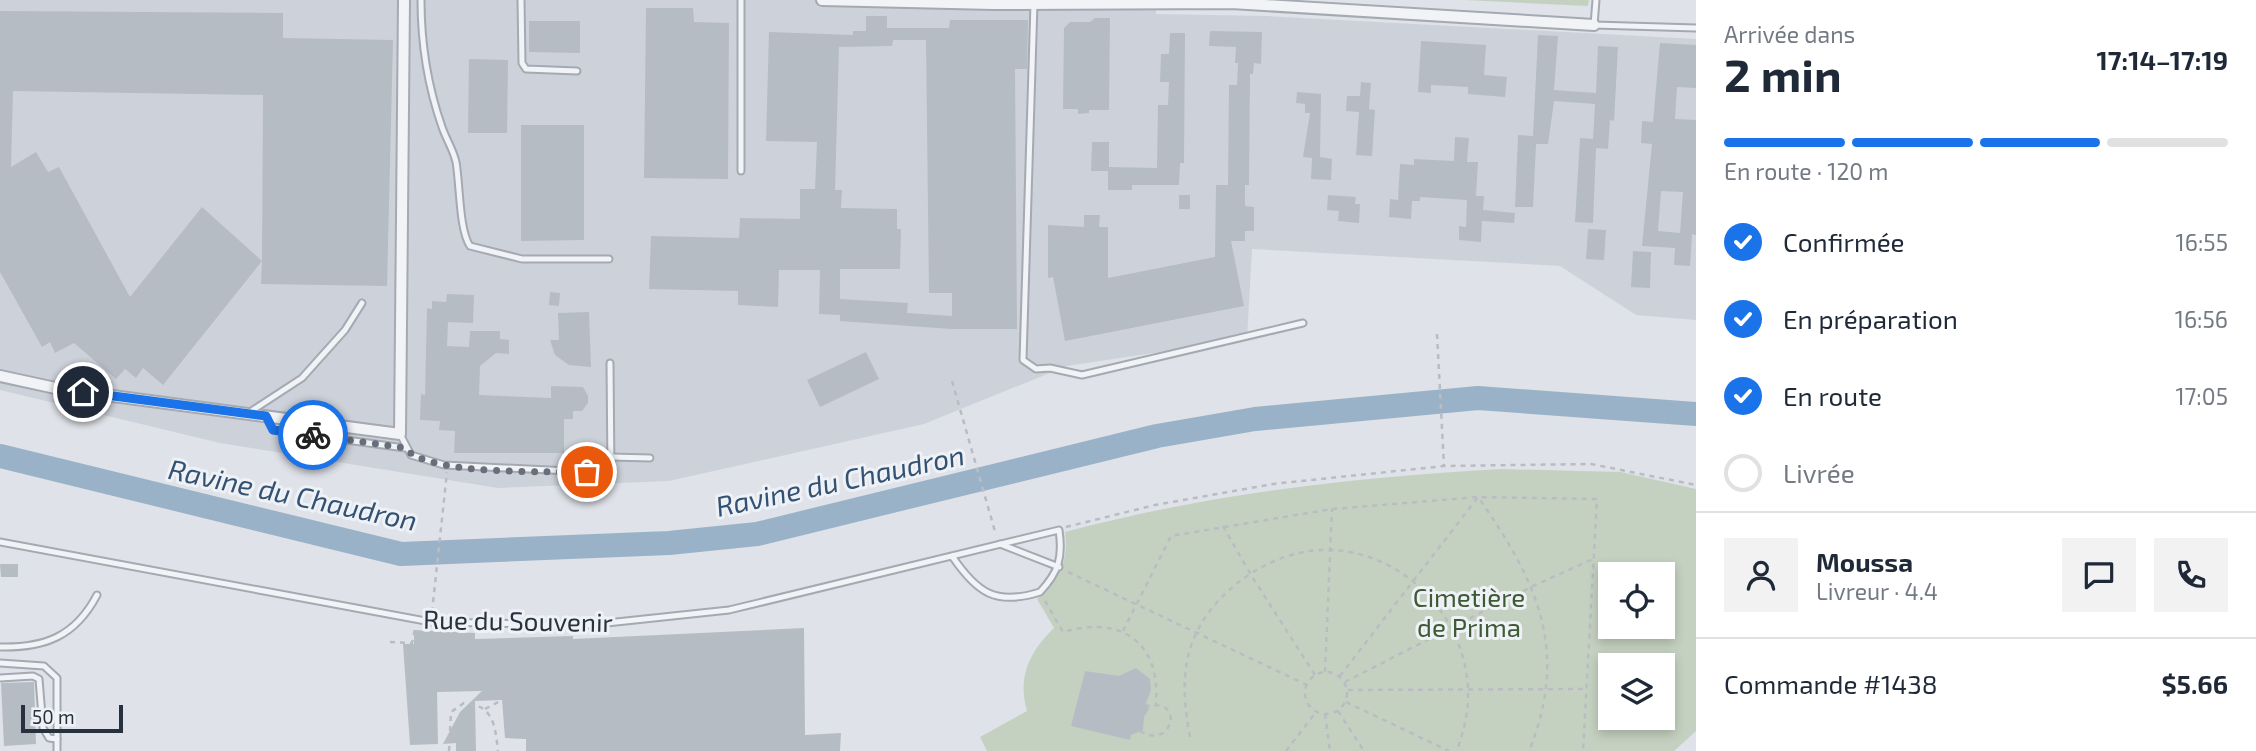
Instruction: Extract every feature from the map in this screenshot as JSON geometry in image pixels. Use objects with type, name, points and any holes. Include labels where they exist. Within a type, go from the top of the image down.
[{"type":"street","points":[[0,376],[60,389],[400,434],[404,0]]},
{"type":"street","points":[[822,0],[1231,2],[1594,24]]},
{"type":"lane","points":[[421,0],[428,76],[442,128],[454,155],[461,188],[465,238],[470,246],[522,259],[609,259]]},
{"type":"lane","points":[[521,0],[522,63],[526,69],[577,71]]},
{"type":"lane","points":[[741,0],[741,171]]},
{"type":"lane","points":[[1596,0],[1594,24],[1696,28]]},
{"type":"lane","points":[[1034,3],[1023,360],[1036,369],[1050,368],[1082,375],[1303,323]]},
{"type":"lane","points":[[245,415],[302,378],[345,330],[362,303]]},
{"type":"lane","points":[[400,434],[411,455],[426,462],[447,466],[611,473],[610,363]]},
{"type":"lane","points":[[266,416],[273,430],[405,448]]},
{"type":"lane","points":[[611,457],[650,458]]},
{"type":"lane","points":[[952,556],[964,574],[986,593],[1001,599],[1040,592],[1059,567],[1063,552],[1059,530]]},
{"type":"lane","name":"Rue du Souvenir","points":[[0,542],[431,622],[588,625],[654,620],[780,599],[1059,530]]},
{"type":"lane","points":[[999,543],[1059,567]]},
{"type":"lane","points":[[0,647],[43,645],[89,611],[97,596]]},
{"type":"lane","points":[[0,663],[44,666],[57,678],[57,751]]},
{"type":"lane","points":[[0,678],[33,676],[39,679],[43,728],[49,738],[57,739]]},
{"type":"path","points":[[1437,334],[1444,466]]},
{"type":"path","points":[[952,381],[999,543]]},
{"type":"path","points":[[1059,530],[1155,505],[1262,486],[1444,466],[1591,464],[1696,485]]},
{"type":"path","points":[[390,642],[411,643],[413,629],[431,622],[447,466]]},
{"type":"path","points":[[1340,676],[1478,497]]},
{"type":"path","points":[[1478,497],[1506,538],[1533,586],[1544,633],[1547,689],[1541,721],[1529,751]]},
{"type":"path","points":[[1123,631],[1171,536],[1332,509],[1478,497],[1597,499],[1583,751]]},
{"type":"path","points":[[1325,672],[1332,509]]},
{"type":"path","points":[[1223,526],[1315,675]]},
{"type":"path","points":[[1190,737],[1185,707],[1185,680],[1196,633],[1210,610],[1233,587],[1276,561],[1302,553],[1331,550],[1389,565],[1415,581],[1435,602],[1451,627],[1464,656],[1468,689],[1467,720],[1457,751]]},
{"type":"path","points":[[1345,681],[1533,586],[1594,559]]},
{"type":"path","points":[[1059,567],[1307,685]]},
{"type":"path","points":[[1040,592],[1063,632],[1099,626],[1123,631],[1141,645],[1154,665],[1156,704]]},
{"type":"path","points":[[1325,672],[1340,676],[1345,681],[1348,690],[1346,702],[1338,711],[1325,714],[1316,712],[1306,700],[1307,685],[1315,675],[1325,672]]},
{"type":"path","points":[[1348,690],[1586,688]]},
{"type":"path","points":[[485,709],[502,700]]},
{"type":"path","points":[[1346,702],[1448,751]]},
{"type":"path","points":[[450,751],[451,712],[464,703],[485,709],[495,724],[498,751]]},
{"type":"path","points":[[1140,731],[1147,738],[1157,739],[1166,735],[1171,726],[1171,716],[1166,708],[1156,704],[1147,706]]},
{"type":"path","points":[[1338,711],[1364,751]]},
{"type":"path","points":[[1286,751],[1316,712]]},
{"type":"path","points":[[1325,714],[1330,751]]},
{"type":"shaded area","points":[[0,0],[1156,0],[1156,14],[1266,16],[1696,39],[1696,320],[1636,315],[1560,266],[1252,249],[1247,339],[1067,366],[924,424],[669,481],[498,488],[220,443],[0,390]]},
{"type":"green space","points":[[1465,0],[1589,0],[1588,6]]},
{"type":"green space","name":"Cimetière de Prima","points":[[1501,469],[1621,472],[1696,489],[1696,731],[1674,751],[987,751],[980,737],[1027,711],[1024,687],[1028,665],[1038,646],[1054,628],[1037,599],[1061,569],[1066,543],[1065,532],[1227,497],[1391,477]]},
{"type":"building","points":[[646,8],[693,8],[694,22],[729,23],[728,179],[644,178]]},
{"type":"building","points":[[0,11],[283,13],[283,38],[393,40],[387,286],[261,284],[262,261],[163,385],[143,368],[136,378],[125,369],[116,379],[74,343],[55,353],[50,342],[42,347],[0,272]],"holes":[[[13,91],[263,95],[262,261],[202,207],[130,297],[59,167],[48,172],[36,152],[11,167]]]},
{"type":"building","points":[[866,16],[887,16],[887,28],[949,28],[950,20],[1028,20],[1027,69],[1015,69],[1017,329],[951,329],[840,321],[840,315],[819,314],[820,270],[779,270],[778,307],[738,305],[738,291],[649,289],[651,236],[739,238],[740,218],[800,219],[800,189],[815,189],[817,142],[766,141],[769,32],[853,35],[853,31],[866,31]],"holes":[[[893,40],[926,40],[929,293],[952,293],[952,316],[907,313],[908,303],[840,299],[840,269],[900,269],[901,229],[897,229],[897,209],[841,208],[842,190],[835,190],[839,47],[892,46]]]},
{"type":"building","points":[[1095,18],[1110,18],[1109,110],[1089,110],[1089,113],[1078,114],[1078,109],[1063,109],[1064,28],[1070,22],[1090,22]]},
{"type":"building","points":[[529,21],[580,21],[580,53],[529,52]]},
{"type":"building","points":[[1210,31],[1262,32],[1261,64],[1254,63],[1253,74],[1250,74],[1249,185],[1245,185],[1245,206],[1254,207],[1254,231],[1245,231],[1245,241],[1231,241],[1244,306],[1065,341],[1053,277],[1048,278],[1048,225],[1084,227],[1084,215],[1100,215],[1099,227],[1108,227],[1108,278],[1215,257],[1216,185],[1228,185],[1229,85],[1237,85],[1238,63],[1235,63],[1236,47],[1209,46]]},
{"type":"building","points":[[1170,33],[1185,33],[1184,163],[1180,163],[1179,185],[1132,185],[1132,190],[1108,190],[1108,171],[1091,171],[1092,142],[1109,142],[1109,167],[1157,168],[1158,105],[1168,105],[1169,82],[1160,82],[1161,54],[1169,54]]},
{"type":"building","points":[[1538,35],[1558,36],[1554,90],[1596,93],[1598,46],[1618,47],[1614,121],[1610,120],[1608,149],[1596,148],[1593,223],[1575,222],[1580,138],[1593,139],[1595,104],[1554,101],[1548,144],[1536,144],[1533,207],[1515,207],[1518,135],[1533,136]]},
{"type":"building","points":[[1421,41],[1486,45],[1484,75],[1507,77],[1505,97],[1468,94],[1468,87],[1431,85],[1431,93],[1418,92]]},
{"type":"building","points":[[1660,43],[1696,45],[1696,88],[1677,87],[1675,119],[1696,120],[1696,235],[1692,234],[1690,266],[1674,265],[1675,248],[1642,246],[1652,144],[1641,143],[1642,121],[1653,122]],"holes":[[[1661,191],[1683,192],[1680,233],[1658,231]]]},
{"type":"building","points":[[469,59],[508,60],[507,133],[468,133]]},
{"type":"building","points":[[1361,82],[1371,83],[1369,109],[1375,110],[1372,156],[1356,155],[1359,112],[1346,111],[1347,96],[1360,96]]},
{"type":"building","points":[[1297,92],[1321,94],[1320,157],[1332,159],[1331,180],[1311,179],[1312,158],[1303,157],[1310,113],[1305,113],[1305,104],[1296,103]]},
{"type":"building","points":[[521,125],[584,125],[584,240],[521,241]]},
{"type":"building","points":[[1455,137],[1469,138],[1467,162],[1478,162],[1476,196],[1484,196],[1483,210],[1515,213],[1514,223],[1482,221],[1481,242],[1459,240],[1459,226],[1466,227],[1467,200],[1420,197],[1420,201],[1412,201],[1411,219],[1389,217],[1390,199],[1398,200],[1400,164],[1414,165],[1414,159],[1454,161]]},
{"type":"building","points":[[1179,195],[1190,195],[1190,209],[1179,209]]},
{"type":"building","points":[[1328,195],[1356,197],[1355,204],[1360,204],[1359,223],[1338,221],[1339,211],[1327,210]]},
{"type":"building","points":[[1588,229],[1606,230],[1604,260],[1586,259]]},
{"type":"building","points":[[1633,251],[1651,252],[1650,288],[1631,287]]},
{"type":"building","points":[[550,292],[560,293],[559,306],[549,305]]},
{"type":"building","points":[[447,294],[474,295],[473,323],[448,322],[447,346],[469,347],[470,331],[500,331],[500,339],[509,340],[509,354],[496,353],[480,366],[479,395],[551,398],[551,386],[583,387],[588,403],[582,411],[573,411],[573,419],[564,419],[564,453],[454,453],[455,431],[439,430],[440,421],[420,420],[421,394],[425,395],[427,308],[432,309],[432,301],[446,302]]},
{"type":"building","points":[[589,312],[591,367],[569,365],[555,355],[550,340],[559,340],[558,313]]},
{"type":"building","points":[[866,352],[879,379],[820,407],[807,380]]},
{"type":"building","points":[[0,564],[18,564],[18,577],[1,577]]},
{"type":"building","points":[[804,628],[805,735],[841,733],[840,751],[526,751],[526,739],[505,738],[502,700],[475,701],[476,751],[456,751],[456,743],[443,744],[460,712],[482,691],[437,692],[438,744],[410,745],[403,644],[414,644],[414,630],[475,633],[475,639],[573,636],[573,639]]},
{"type":"building","points":[[1136,668],[1150,679],[1151,690],[1146,703],[1149,709],[1144,717],[1143,730],[1131,735],[1130,740],[1071,726],[1085,671],[1119,676]]},
{"type":"building","points":[[34,682],[36,744],[4,746],[1,683]]},
{"type":"waterway","name":"Ravine du Chaudron","points":[[0,456],[401,554],[669,543],[757,534],[1157,436],[1255,419],[1478,398],[1696,414]]},
{"type":"way so far","points":[[313,435],[405,448],[411,455],[426,462],[444,466],[587,472]]},
{"type":"route","points":[[83,392],[266,416],[273,430],[313,435]]}]
